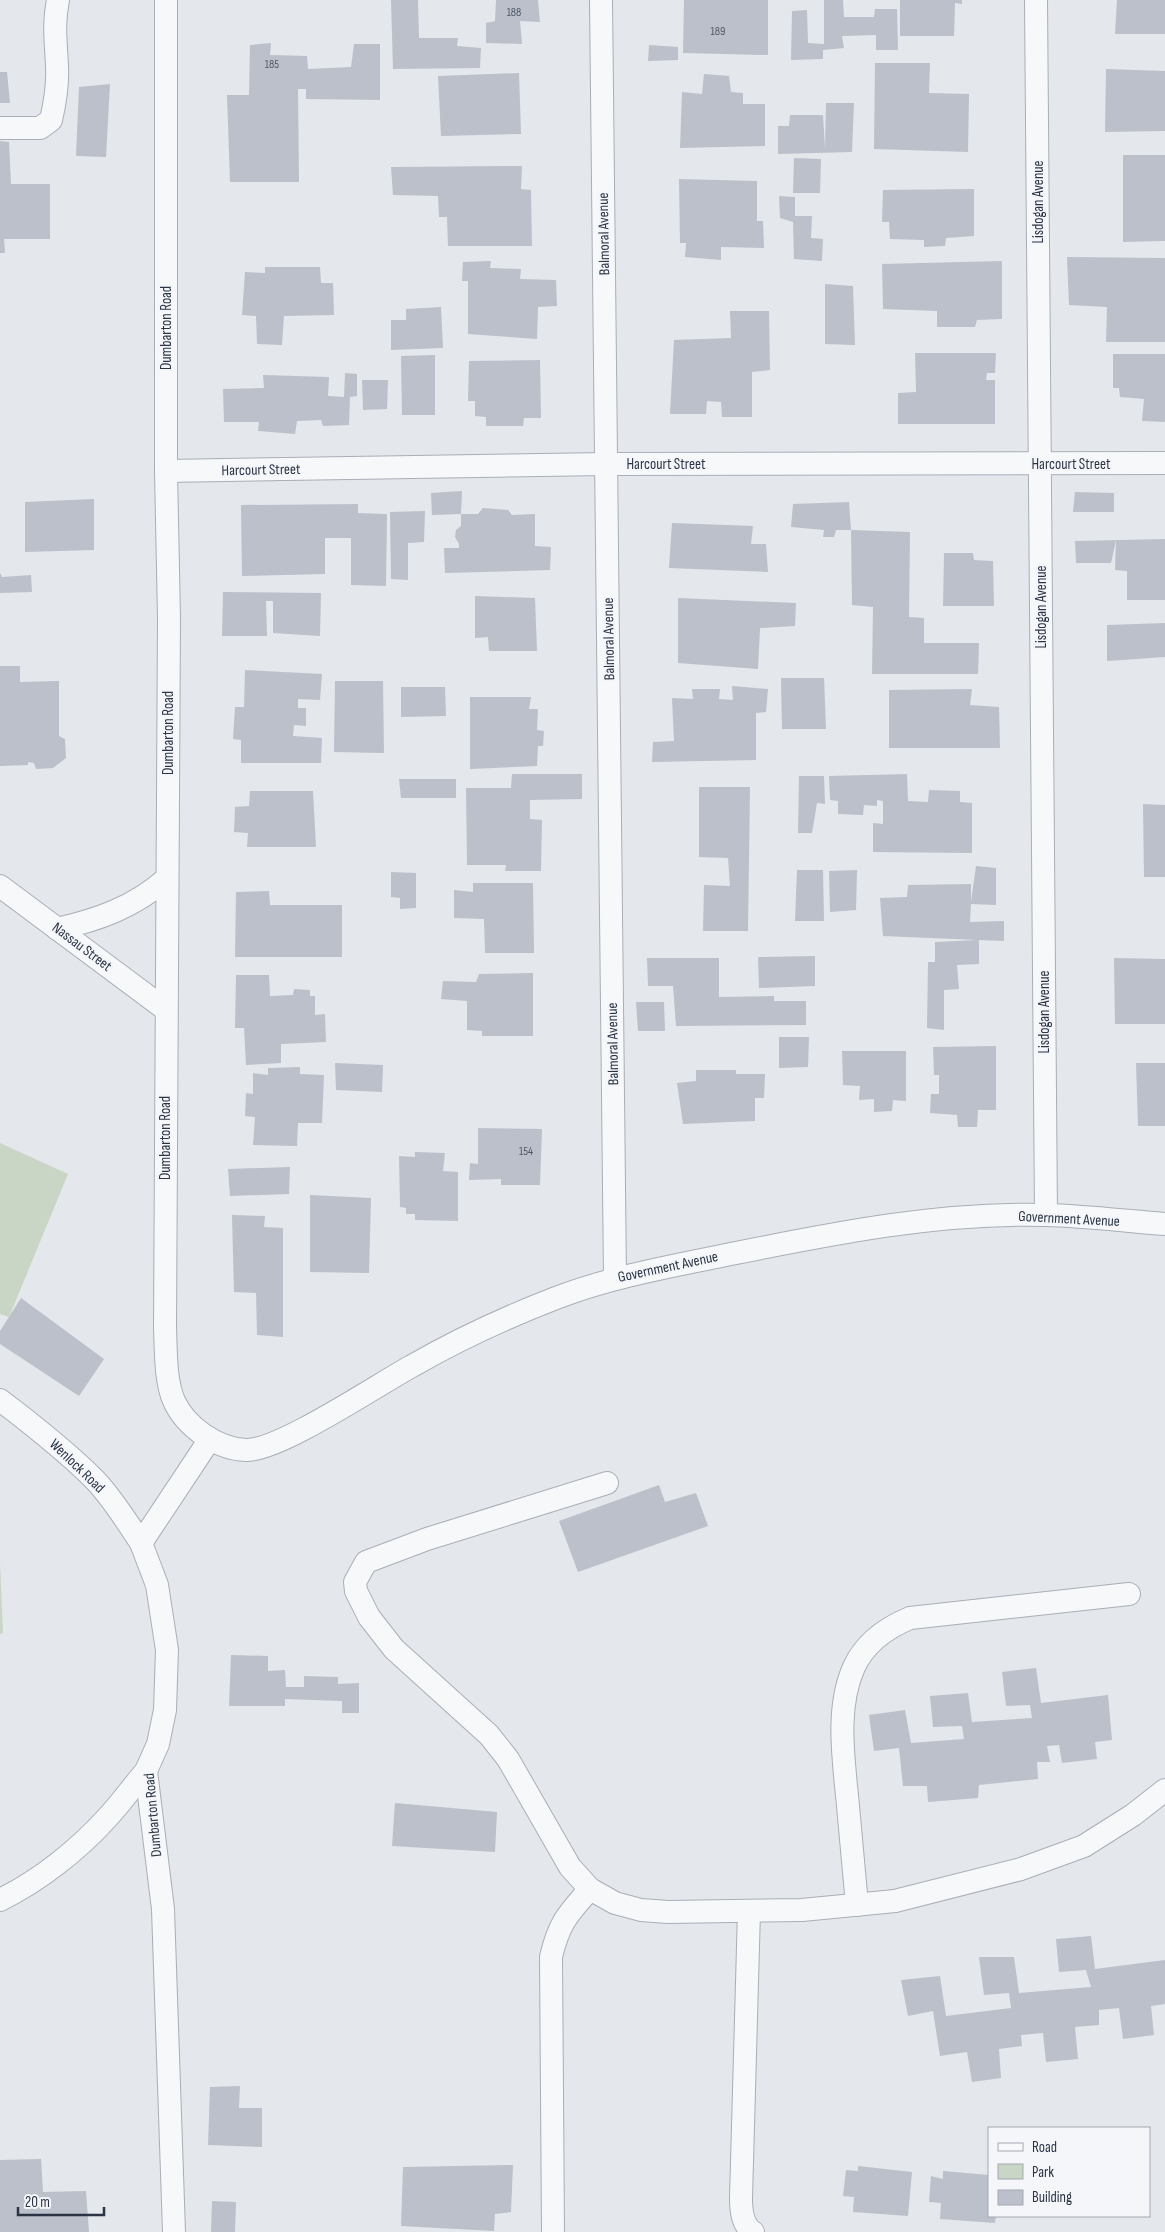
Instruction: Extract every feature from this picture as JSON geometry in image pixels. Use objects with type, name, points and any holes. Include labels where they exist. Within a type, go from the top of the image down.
[{"type":"street","points":[[0,128],[40,128],[51,120],[56,102],[57,67],[54,35],[58,0]]},
{"type":"street","name":"Dumbarton Road","points":[[166,0],[166,471],[168,618],[165,1328],[168,1368],[174,1400],[190,1424],[210,1440]]},
{"type":"street","name":"Balmoral Avenue","points":[[601,0],[608,464],[615,1278]]},
{"type":"street","name":"Lisdogan Avenue","points":[[1036,0],[1046,1215]]},
{"type":"street","name":"Harcourt Street","points":[[166,471],[608,464],[1165,463]]},
{"type":"street","points":[[57,929],[90,921],[124,908],[166,879]]},
{"type":"street","name":"Nassau Street","points":[[0,886],[165,1009]]},
{"type":"street","name":"Government Avenue","points":[[210,1440],[235,1449],[250,1450],[264,1447],[295,1432],[414,1364],[479,1332],[555,1298],[615,1278],[898,1223],[979,1216],[1046,1215],[1165,1224]]},
{"type":"street","name":"Wenlock Road","points":[[0,1400],[42,1433],[96,1481],[141,1543]]},
{"type":"street","points":[[141,1543],[210,1440]]},
{"type":"street","points":[[607,1483],[427,1539],[366,1562],[355,1582],[356,1591],[369,1617],[394,1649],[488,1735],[508,1759],[570,1867],[590,1889],[615,1903],[641,1910],[668,1912],[802,1910],[895,1901],[1021,1869],[1084,1846],[1133,1814],[1165,1790]]},
{"type":"street","name":"Dumbarton Road","points":[[141,1543],[157,1585],[167,1650],[165,1710],[158,1744],[146,1771],[163,1909],[174,2232]]},
{"type":"street","points":[[857,1904],[842,1748],[847,1689],[854,1667],[864,1650],[893,1625],[910,1618],[1129,1594]]},
{"type":"street","points":[[0,1900],[18,1891],[69,1854],[106,1819],[146,1771]]},
{"type":"street","points":[[553,2232],[551,1957],[555,1938],[564,1919],[590,1889]]},
{"type":"street","points":[[749,1911],[741,2198],[742,2216],[750,2230],[754,2232]]},
{"type":"green space","points":[[0,1143],[68,1174],[9,1317],[0,1314]]},
{"type":"green space","points":[[0,1563],[3,1633],[0,1634]]},
{"type":"building","points":[[391,0],[418,0],[419,38],[458,38],[457,46],[481,48],[480,68],[393,69]]},
{"type":"building","points":[[496,0],[538,0],[540,22],[520,21],[522,44],[486,43],[486,23],[495,21]]},
{"type":"building","points":[[684,0],[768,0],[768,55],[683,53]]},
{"type":"building","points":[[824,0],[843,0],[844,17],[874,17],[875,9],[897,9],[898,50],[876,50],[876,35],[842,36],[844,48],[823,50],[823,59],[791,60],[792,11],[807,10],[808,43],[824,44]]},
{"type":"building","points":[[900,0],[962,0],[962,4],[955,3],[954,36],[900,36]]},
{"type":"building","points":[[1117,0],[1165,0],[1165,34],[1115,34]]},
{"type":"building","points":[[271,43],[270,55],[307,56],[308,69],[351,67],[354,44],[380,44],[380,100],[306,99],[306,89],[298,89],[299,182],[230,182],[227,95],[249,95],[250,45]]},
{"type":"building","points":[[649,45],[678,47],[678,60],[648,61]]},
{"type":"building","points":[[875,63],[930,63],[929,93],[969,94],[968,152],[874,149]]},
{"type":"building","points":[[1106,69],[1165,71],[1165,131],[1105,132]]},
{"type":"building","points":[[0,72],[7,72],[10,103],[0,103]]},
{"type":"building","points":[[519,73],[521,134],[441,136],[438,76]]},
{"type":"building","points":[[704,74],[729,76],[731,92],[743,93],[743,104],[765,104],[765,146],[680,148],[682,92],[702,94]]},
{"type":"building","points":[[110,84],[106,157],[76,156],[79,87]]},
{"type":"building","points":[[826,103],[854,103],[852,152],[778,154],[778,126],[789,126],[790,115],[823,115],[825,148]]},
{"type":"building","points":[[0,141],[9,142],[11,184],[50,184],[50,239],[4,239],[5,253],[0,253]]},
{"type":"building","points":[[1123,155],[1165,155],[1165,241],[1123,242]]},
{"type":"building","points":[[794,158],[821,159],[820,193],[793,193]]},
{"type":"building","points":[[522,166],[521,189],[531,190],[532,246],[448,246],[447,217],[439,217],[438,196],[393,195],[391,167]]},
{"type":"building","points":[[679,179],[757,181],[757,221],[763,221],[764,248],[721,247],[721,260],[685,257],[686,243],[680,243]]},
{"type":"building","points":[[974,189],[974,236],[946,238],[945,246],[924,247],[924,240],[890,239],[889,222],[882,222],[883,190]]},
{"type":"building","points":[[779,196],[795,197],[795,216],[812,216],[811,238],[823,239],[822,261],[794,259],[793,222],[780,218]]},
{"type":"building","points":[[1067,257],[1165,258],[1165,342],[1106,342],[1107,307],[1069,305]]},
{"type":"building","points":[[491,261],[490,268],[521,269],[520,279],[556,280],[557,306],[538,307],[537,339],[468,334],[468,281],[462,281],[463,262]]},
{"type":"building","points":[[1002,261],[1002,319],[977,320],[975,327],[937,327],[937,311],[883,309],[882,264]]},
{"type":"building","points":[[265,267],[320,267],[321,283],[333,283],[334,315],[284,316],[282,345],[257,344],[256,316],[242,315],[245,272],[265,273]]},
{"type":"building","points":[[825,284],[853,286],[855,345],[825,344]]},
{"type":"building","points":[[441,307],[443,348],[391,350],[391,320],[406,320],[406,309]]},
{"type":"building","points":[[730,311],[769,311],[770,370],[752,372],[752,417],[722,417],[721,402],[707,401],[706,414],[670,414],[674,340],[731,338]]},
{"type":"building","points":[[915,353],[996,353],[995,373],[987,373],[986,380],[995,380],[995,424],[898,424],[898,393],[916,392]]},
{"type":"building","points":[[1113,354],[1165,354],[1165,422],[1142,421],[1144,399],[1120,397],[1119,388],[1113,388]]},
{"type":"building","points":[[435,355],[435,415],[402,415],[401,356]]},
{"type":"building","points":[[540,360],[541,418],[524,418],[523,426],[486,426],[486,417],[475,416],[475,401],[468,401],[469,361]]},
{"type":"building","points":[[345,373],[357,374],[357,396],[350,397],[349,425],[323,426],[321,420],[297,421],[295,434],[258,431],[259,422],[224,422],[223,389],[264,388],[263,375],[329,377],[328,396],[344,397]]},
{"type":"building","points":[[362,380],[388,380],[387,409],[363,410]]},
{"type":"building","points":[[462,491],[461,514],[432,515],[431,493]]},
{"type":"building","points":[[1075,492],[1114,493],[1114,512],[1073,512]]},
{"type":"building","points":[[94,499],[94,550],[25,552],[25,502]]},
{"type":"building","points":[[849,502],[851,530],[836,530],[834,537],[823,537],[824,530],[791,527],[793,504]]},
{"type":"building","points":[[358,504],[358,513],[387,514],[386,586],[351,585],[351,538],[325,538],[325,574],[242,576],[241,505]]},
{"type":"building","points":[[483,508],[508,510],[512,515],[535,514],[535,546],[551,547],[550,570],[445,573],[444,548],[459,548],[455,537],[456,530],[461,526],[461,514],[478,514]]},
{"type":"building","points":[[425,511],[424,542],[408,543],[408,580],[391,579],[390,512]]},
{"type":"building","points":[[672,523],[753,526],[751,544],[766,544],[768,572],[669,568]]},
{"type":"building","points":[[851,530],[910,532],[909,617],[924,618],[924,643],[979,643],[978,674],[872,674],[873,607],[852,605]]},
{"type":"building","points":[[1165,539],[1165,600],[1127,600],[1127,571],[1115,570],[1116,540]]},
{"type":"building","points":[[1116,540],[1111,563],[1076,563],[1075,541]]},
{"type":"building","points":[[944,553],[973,553],[974,560],[993,561],[994,606],[943,606]]},
{"type":"building","points":[[0,573],[2,577],[31,575],[32,592],[0,593]]},
{"type":"building","points":[[223,592],[321,593],[320,636],[273,633],[273,601],[266,601],[267,636],[222,636]]},
{"type":"building","points":[[475,596],[535,598],[537,651],[489,651],[488,637],[475,638]]},
{"type":"building","points":[[678,598],[796,603],[795,626],[760,628],[758,669],[678,663]]},
{"type":"building","points":[[1165,623],[1165,657],[1107,661],[1107,625]]},
{"type":"building","points":[[0,666],[20,666],[20,682],[59,681],[59,736],[65,739],[66,758],[53,768],[36,769],[34,763],[28,762],[28,765],[0,766]]},
{"type":"building","points":[[245,670],[322,674],[320,700],[298,699],[298,708],[306,708],[306,726],[294,725],[293,736],[322,738],[321,763],[241,763],[241,740],[233,739],[235,707],[244,707]]},
{"type":"building","points":[[781,678],[824,678],[826,729],[782,729]]},
{"type":"building","points":[[335,681],[383,681],[384,753],[334,752]]},
{"type":"building","points":[[732,686],[768,689],[766,712],[756,713],[756,760],[652,762],[653,742],[674,741],[672,698],[693,699],[692,689],[720,689],[719,699],[733,700]]},
{"type":"building","points":[[401,687],[445,687],[446,716],[401,717]]},
{"type":"building","points":[[972,689],[970,705],[999,707],[1000,748],[889,748],[889,690]]},
{"type":"building","points":[[470,697],[531,697],[529,709],[538,709],[537,730],[544,731],[543,746],[538,746],[537,766],[470,769]]},
{"type":"building","points":[[512,774],[582,774],[582,799],[530,800],[530,819],[542,820],[541,871],[505,871],[506,865],[467,865],[466,788],[511,788]]},
{"type":"building","points":[[907,774],[908,801],[928,802],[929,790],[960,791],[960,802],[972,803],[972,853],[873,852],[873,823],[883,824],[883,801],[877,800],[877,806],[864,805],[863,815],[838,814],[838,801],[830,800],[829,776]]},
{"type":"building","points":[[799,776],[824,776],[825,804],[817,803],[812,833],[798,833]]},
{"type":"building","points":[[399,779],[456,779],[456,798],[401,798]]},
{"type":"building","points":[[699,787],[750,787],[748,931],[703,931],[704,885],[730,886],[728,858],[699,857]]},
{"type":"building","points":[[250,791],[313,791],[316,847],[247,847],[248,833],[234,832],[235,807],[249,806]]},
{"type":"building","points":[[1143,804],[1165,805],[1165,877],[1144,877]]},
{"type":"building","points":[[976,866],[996,868],[996,905],[971,904],[970,922],[1004,921],[1004,941],[979,940],[979,964],[957,965],[959,989],[944,990],[944,1030],[927,1028],[928,962],[935,962],[935,942],[977,940],[883,936],[880,898],[907,897],[908,885],[971,884],[971,902]]},
{"type":"building","points":[[797,870],[823,870],[824,921],[795,921]]},
{"type":"building","points":[[857,870],[856,910],[830,912],[829,871]]},
{"type":"building","points":[[391,872],[416,873],[416,908],[400,909],[400,898],[391,897]]},
{"type":"building","points":[[473,883],[533,883],[534,953],[485,953],[484,919],[454,918],[454,890],[473,892]]},
{"type":"building","points":[[269,891],[270,905],[342,905],[342,957],[235,957],[236,892]]},
{"type":"building","points":[[815,956],[815,986],[759,988],[758,957]]},
{"type":"building","points":[[647,958],[719,958],[719,997],[774,996],[774,1001],[806,1001],[806,1025],[676,1026],[673,986],[648,986]]},
{"type":"building","points":[[1114,958],[1165,959],[1165,1024],[1115,1024]]},
{"type":"building","points":[[533,973],[533,1036],[482,1036],[482,1031],[467,1030],[467,1001],[441,999],[443,981],[476,982],[479,974]]},
{"type":"building","points":[[236,975],[269,975],[270,996],[293,995],[294,989],[310,990],[310,996],[315,996],[315,1015],[325,1014],[326,1042],[281,1044],[281,1063],[246,1065],[244,1028],[235,1028]]},
{"type":"building","points":[[636,1002],[664,1002],[665,1031],[638,1031]]},
{"type":"building","points":[[779,1037],[809,1037],[808,1067],[779,1068]]},
{"type":"building","points":[[996,1046],[996,1110],[978,1110],[977,1127],[958,1127],[957,1115],[930,1113],[931,1094],[939,1094],[939,1075],[934,1075],[933,1047]]},
{"type":"building","points":[[842,1051],[906,1051],[906,1101],[893,1100],[892,1111],[874,1112],[874,1099],[859,1100],[860,1086],[843,1085]]},
{"type":"building","points":[[335,1063],[383,1065],[382,1092],[336,1090]]},
{"type":"building","points":[[1136,1063],[1165,1063],[1165,1126],[1138,1126]]},
{"type":"building","points":[[300,1067],[300,1074],[324,1075],[322,1123],[298,1123],[297,1146],[253,1145],[255,1117],[245,1116],[246,1093],[253,1094],[253,1073],[268,1075],[268,1068]]},
{"type":"building","points":[[696,1070],[736,1070],[736,1074],[765,1074],[764,1098],[755,1098],[755,1121],[683,1124],[677,1083],[696,1081]]},
{"type":"building","points":[[478,1128],[542,1129],[540,1185],[501,1185],[501,1179],[469,1180],[470,1163],[478,1164]]},
{"type":"building","points":[[415,1152],[445,1153],[443,1171],[458,1172],[458,1221],[415,1220],[415,1214],[406,1214],[406,1208],[400,1207],[399,1156],[415,1157]]},
{"type":"building","points":[[290,1167],[289,1194],[230,1196],[228,1169]]},
{"type":"building","points":[[310,1195],[371,1198],[369,1273],[310,1272]]},
{"type":"building","points":[[232,1215],[265,1216],[264,1227],[283,1228],[283,1337],[257,1335],[256,1293],[234,1292]]},
{"type":"building","points":[[21,1298],[104,1359],[79,1396],[0,1344],[0,1331]]},
{"type":"building","points":[[659,1485],[665,1502],[696,1493],[708,1526],[578,1572],[559,1521]]},
{"type":"building","points":[[231,1655],[268,1656],[268,1671],[285,1670],[286,1687],[304,1687],[304,1676],[338,1677],[338,1684],[359,1683],[359,1713],[342,1713],[342,1701],[285,1699],[285,1706],[229,1706]]},
{"type":"building","points":[[1036,1668],[1041,1703],[1108,1695],[1112,1740],[1095,1742],[1097,1759],[1062,1763],[1059,1745],[1047,1746],[1050,1762],[1037,1762],[1038,1779],[979,1785],[978,1798],[928,1802],[927,1786],[903,1786],[899,1748],[874,1751],[869,1715],[905,1710],[911,1743],[964,1739],[962,1726],[933,1727],[930,1696],[968,1693],[972,1722],[1032,1718],[1030,1705],[1006,1706],[1002,1672]]},
{"type":"building","points":[[395,1803],[497,1812],[495,1852],[392,1846]]},
{"type":"building","points":[[1091,1936],[1095,1969],[1165,1960],[1165,2004],[1151,2006],[1154,2035],[1123,2039],[1119,2008],[1099,2010],[1099,2025],[1075,2027],[1078,2059],[1046,2062],[1043,2033],[1021,2035],[1022,2046],[999,2049],[1001,2078],[972,2082],[967,2052],[940,2056],[933,2011],[908,2016],[901,1980],[940,1976],[946,2016],[1011,2008],[1009,1993],[984,1995],[979,1957],[1014,1957],[1019,1993],[1091,1987],[1086,1970],[1059,1972],[1056,1939]]},
{"type":"building","points":[[240,2086],[239,2108],[262,2108],[262,2147],[208,2145],[210,2087]]},
{"type":"building","points":[[41,2159],[43,2192],[86,2191],[89,2232],[0,2232],[0,2160]]},
{"type":"building","points":[[513,2165],[511,2212],[495,2214],[494,2231],[401,2226],[403,2167]]},
{"type":"building","points":[[858,2166],[912,2172],[908,2216],[853,2212],[854,2197],[843,2196],[846,2170],[858,2171]]},
{"type":"building","points":[[943,2171],[988,2175],[988,2217],[996,2217],[995,2223],[940,2219],[941,2203],[929,2202],[931,2176],[943,2179]]},
{"type":"building","points":[[212,2201],[236,2202],[235,2232],[211,2232]]}]
